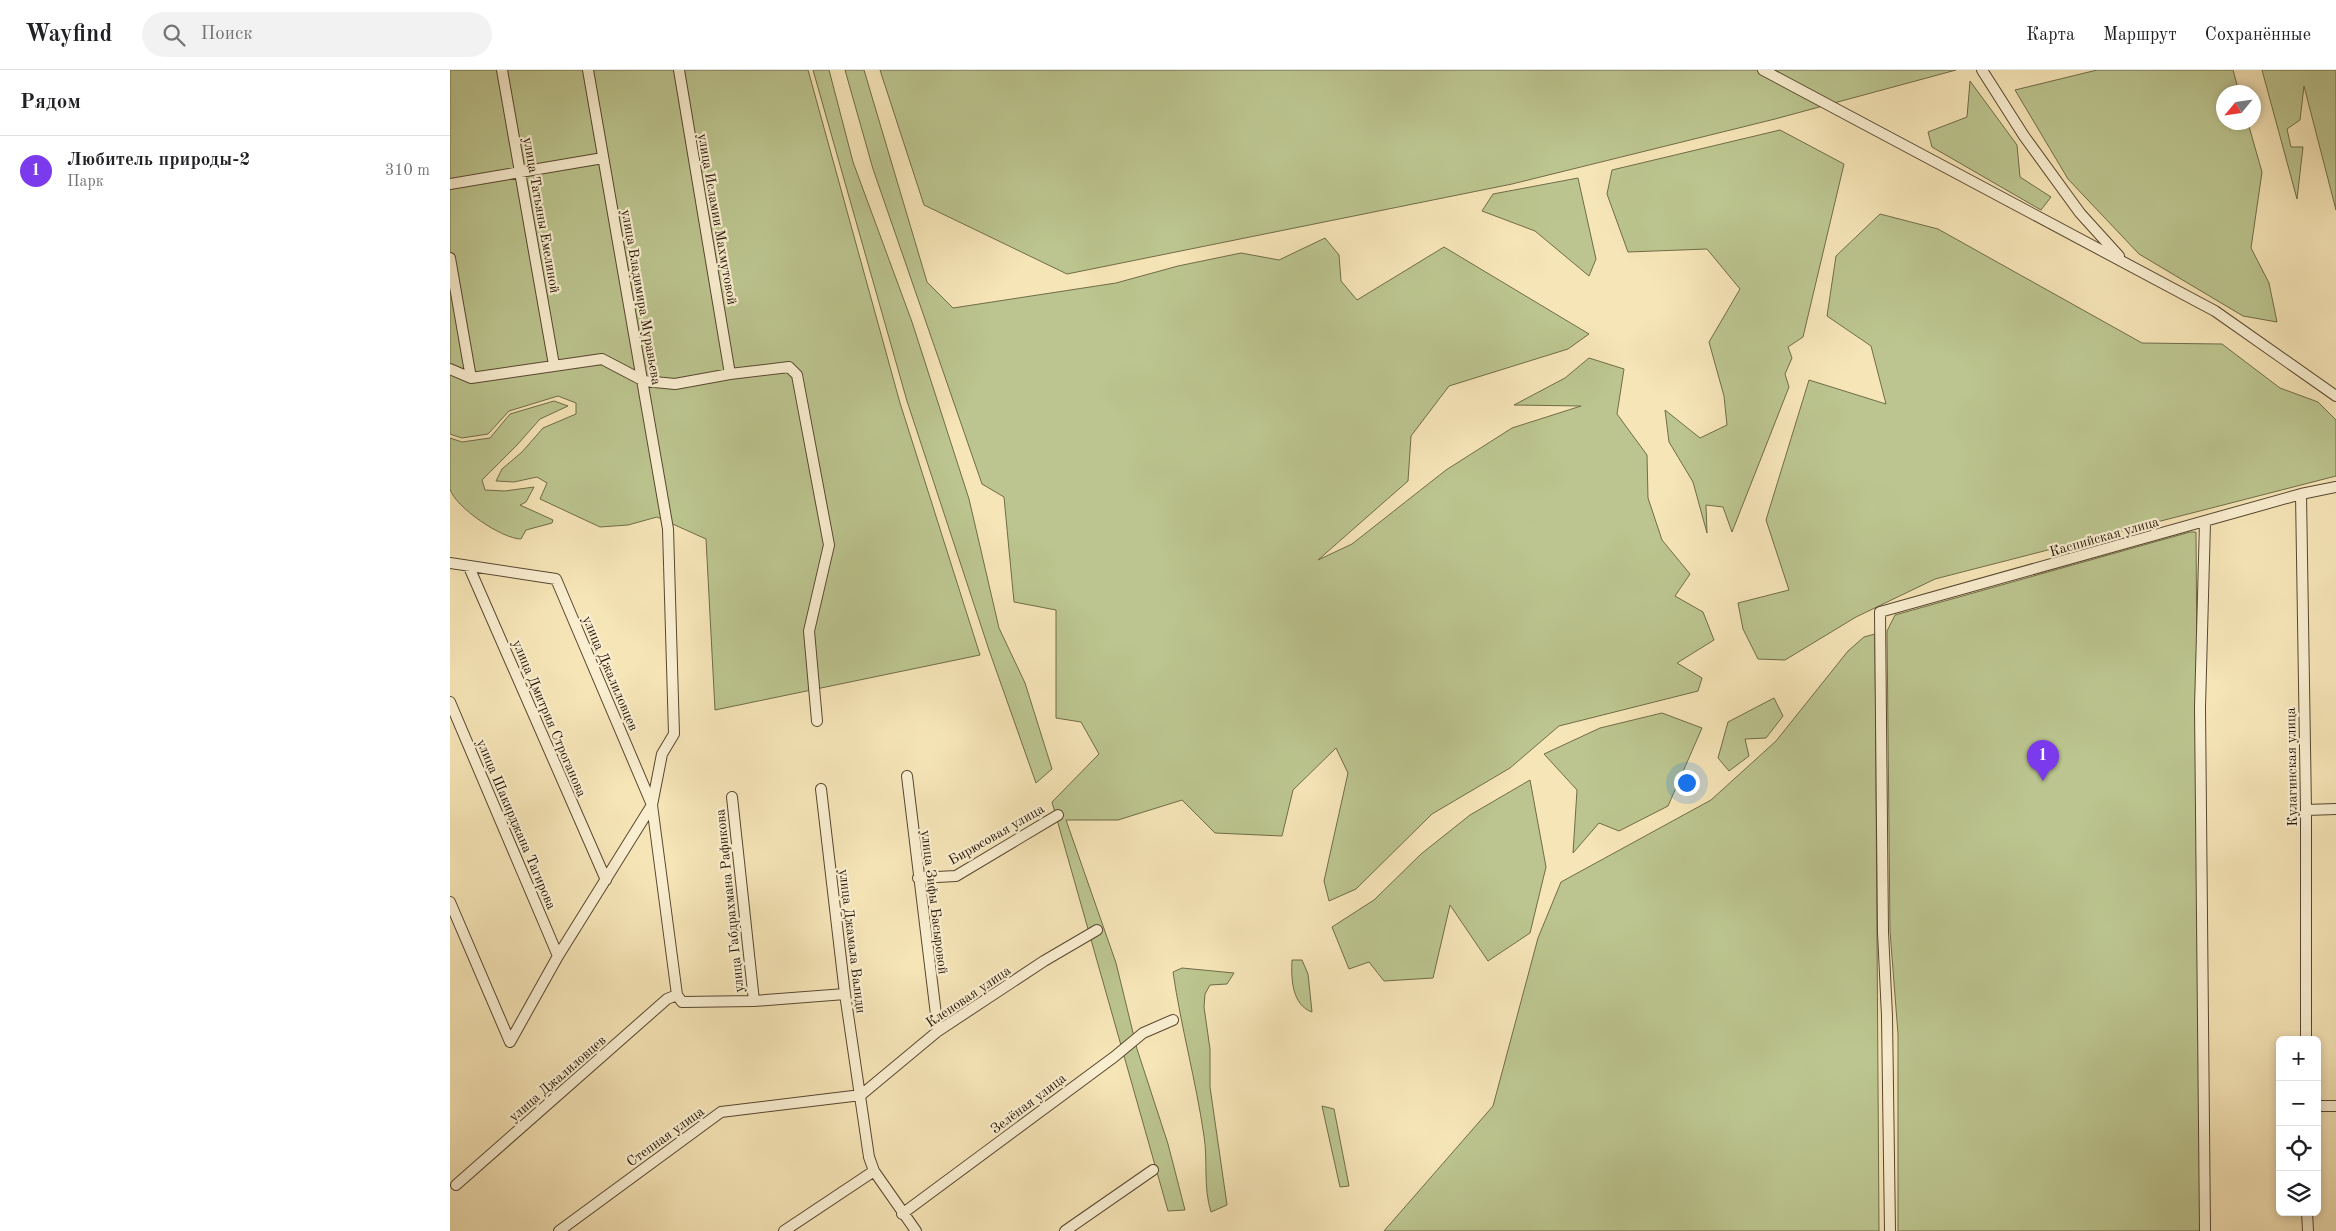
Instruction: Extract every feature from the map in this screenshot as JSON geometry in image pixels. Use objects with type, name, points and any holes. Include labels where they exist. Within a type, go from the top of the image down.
[{"type":"street","name":"улица Татьяны Емелиной","points":[[502,70],[554,365]]},
{"type":"street","name":"улица Владимира Муравьева","points":[[588,70],[644,381],[668,529],[674,734],[662,754],[652,805]]},
{"type":"street","name":"улица Исламии Махмутовой","points":[[678,70],[730,374]]},
{"type":"street","points":[[1763,70],[2215,311],[2336,396]]},
{"type":"street","points":[[1982,70],[2024,136],[2080,213],[2125,263]]},
{"type":"street","points":[[450,184],[603,158]]},
{"type":"street","points":[[450,258],[471,378]]},
{"type":"street","points":[[450,369],[471,378],[602,359],[644,381],[675,384],[730,374],[789,367],[797,375],[829,545],[809,631],[817,721]]},
{"type":"street","name":"Каспийская улица","points":[[1890,1231],[1887,1016],[1883,932],[1880,612],[2300,494],[2336,487]]},
{"type":"street","name":"Кулагинская улица","points":[[2300,494],[2306,810],[2306,1036]]},
{"type":"street","points":[[2205,522],[2200,706],[2205,1231]]},
{"type":"street","points":[[450,564],[469,567]]},
{"type":"street","name":"улица Джалиловцев","points":[[469,567],[556,579],[652,805]]},
{"type":"street","name":"улица Дмитрия Строганова","points":[[469,567],[606,880]]},
{"type":"street","name":"улица Шакирджана Тагирова","points":[[450,702],[558,956]]},
{"type":"street","name":"улица Зифы Басыровой","points":[[907,776],[938,1031]]},
{"type":"street","name":"улица Джамала Валиди","points":[[821,789],[845,994],[869,1157],[874,1171],[902,1214],[916,1231]]},
{"type":"street","name":"улица Габдрахмана Рафикова","points":[[732,797],[754,1001]]},
{"type":"street","points":[[450,902],[510,1042],[558,956],[652,805]]},
{"type":"street","points":[[652,805],[677,995],[682,1002],[754,1001],[845,994]]},
{"type":"street","points":[[2306,810],[2336,809]]},
{"type":"street","name":"Бирюсовая улица","points":[[918,878],[956,876],[1058,814]]},
{"type":"street","name":"Кленовая улица","points":[[861,1095],[938,1031],[1044,961],[1097,930]]},
{"type":"street","name":"улица Джалиловцев","points":[[456,1185],[667,1000],[677,995]]},
{"type":"street","name":"Зелёная улица","points":[[902,1214],[1114,1057],[1143,1033],[1173,1020]]},
{"type":"street","name":"Степная улица","points":[[559,1231],[721,1112],[861,1095]]},
{"type":"street","points":[[2321,1106],[2336,1106]]},
{"type":"street","points":[[1065,1231],[1153,1170]]},
{"type":"street","points":[[784,1231],[874,1171]]},
{"type":"street","points":[[2307,1216],[2308,1231]]},
{"type":"green space","points":[[450,70],[808,70],[900,403],[980,655],[715,710],[706,539],[657,517],[628,525],[600,527],[540,499],[547,483],[537,477],[514,482],[496,481],[502,469],[522,452],[543,428],[576,414],[576,403],[558,396],[509,411],[488,434],[462,438],[450,434]]},
{"type":"green space","points":[[813,70],[829,70],[853,162],[912,322],[969,499],[999,628],[1025,683],[1052,769],[1036,783],[989,650],[907,401]]},
{"type":"green space","points":[[845,70],[864,70],[927,282],[953,308],[1116,283],[1178,266],[1241,253],[1279,260],[1325,238],[1339,255],[1341,281],[1357,300],[1444,247],[1589,334],[1568,349],[1449,386],[1411,436],[1408,481],[1318,560],[1352,544],[1446,470],[1512,428],[1581,406],[1514,405],[1565,378],[1589,358],[1624,369],[1617,414],[1647,455],[1648,498],[1662,540],[1690,574],[1675,596],[1703,612],[1714,640],[1677,663],[1702,678],[1698,691],[1559,726],[1510,768],[1432,814],[1356,889],[1329,901],[1324,881],[1348,773],[1336,748],[1293,790],[1282,836],[1215,833],[1182,800],[1118,820],[1066,820],[1116,963],[1137,1049],[1168,1144],[1185,1210],[1168,1211],[1052,802],[1099,754],[1081,722],[1056,718],[1056,610],[1014,602],[1004,497],[982,484],[873,169]]},
{"type":"green space","points":[[880,70],[1956,70],[1775,119],[1512,184],[1067,274],[924,205]]},
{"type":"green space","points":[[2097,70],[2233,70],[2237,85],[2216,85],[2216,130],[2250,130],[2262,172],[2251,248],[2269,283],[2277,322],[2243,316],[2139,254],[2068,179],[2015,90]]},
{"type":"green space","points":[[2262,70],[2336,70],[2336,210],[2304,86],[2300,120],[2287,129],[2291,147],[2303,147],[2297,199]]},
{"type":"green space","points":[[1970,81],[2017,145],[2020,177],[2051,197],[2041,210],[1932,147],[1928,132],[1967,117]]},
{"type":"green space","points":[[1780,130],[1844,164],[1803,337],[1788,347],[1792,358],[1785,374],[1789,387],[1732,532],[1723,507],[1706,505],[1707,533],[1693,482],[1669,442],[1665,410],[1700,438],[1727,425],[1724,396],[1709,342],[1740,289],[1707,249],[1628,252],[1607,194],[1612,170]]},
{"type":"green space","points":[[1578,178],[1596,259],[1589,276],[1535,231],[1482,211],[1493,194]]},
{"type":"green space","points":[[1880,214],[1938,229],[2142,343],[2222,344],[2280,388],[2318,402],[2336,420],[2336,476],[1935,579],[1856,617],[1785,660],[1758,659],[1743,629],[1738,603],[1789,590],[1766,520],[1809,380],[1886,404],[1871,346],[1827,316],[1836,256]]},
{"type":"green space","points":[[554,401],[568,406],[540,419],[482,480],[485,490],[505,491],[534,487],[526,502],[520,505],[553,520],[552,523],[526,530],[521,539],[513,538],[480,521],[454,496],[450,489],[450,438],[462,442],[490,438],[510,414]]},
{"type":"green space","points":[[2190,532],[2196,532],[2201,1231],[1898,1231],[1898,1034],[1890,931],[1887,631],[1895,615]]},
{"type":"green space","points":[[1875,634],[1879,1231],[1384,1231],[1493,1106],[1538,938],[1561,882],[1711,800],[1776,741],[1848,651],[1864,637]]},
{"type":"green space","points":[[1774,698],[1783,716],[1766,738],[1745,739],[1749,756],[1729,771],[1718,758],[1728,722]]},
{"type":"green space","points":[[1662,713],[1702,728],[1668,806],[1619,831],[1599,823],[1573,853],[1577,790],[1544,754],[1600,728]]},
{"type":"green space","points":[[1530,780],[1546,867],[1530,933],[1488,961],[1450,905],[1433,978],[1384,981],[1369,962],[1349,969],[1332,927],[1374,900],[1421,854],[1470,815]]},
{"type":"green space","points":[[1292,960],[1302,960],[1308,974],[1312,1012],[1300,1004],[1294,991]]},
{"type":"green space","points":[[1182,968],[1234,973],[1227,984],[1210,985],[1205,994],[1204,1007],[1210,1049],[1210,1087],[1227,1205],[1211,1212],[1206,1184],[1204,1136],[1173,972]]},
{"type":"green space","points":[[1322,1106],[1334,1109],[1349,1186],[1340,1187]]},
{"type":"place","name":"Любитель природы-2","points":[[2043,781]]}]
